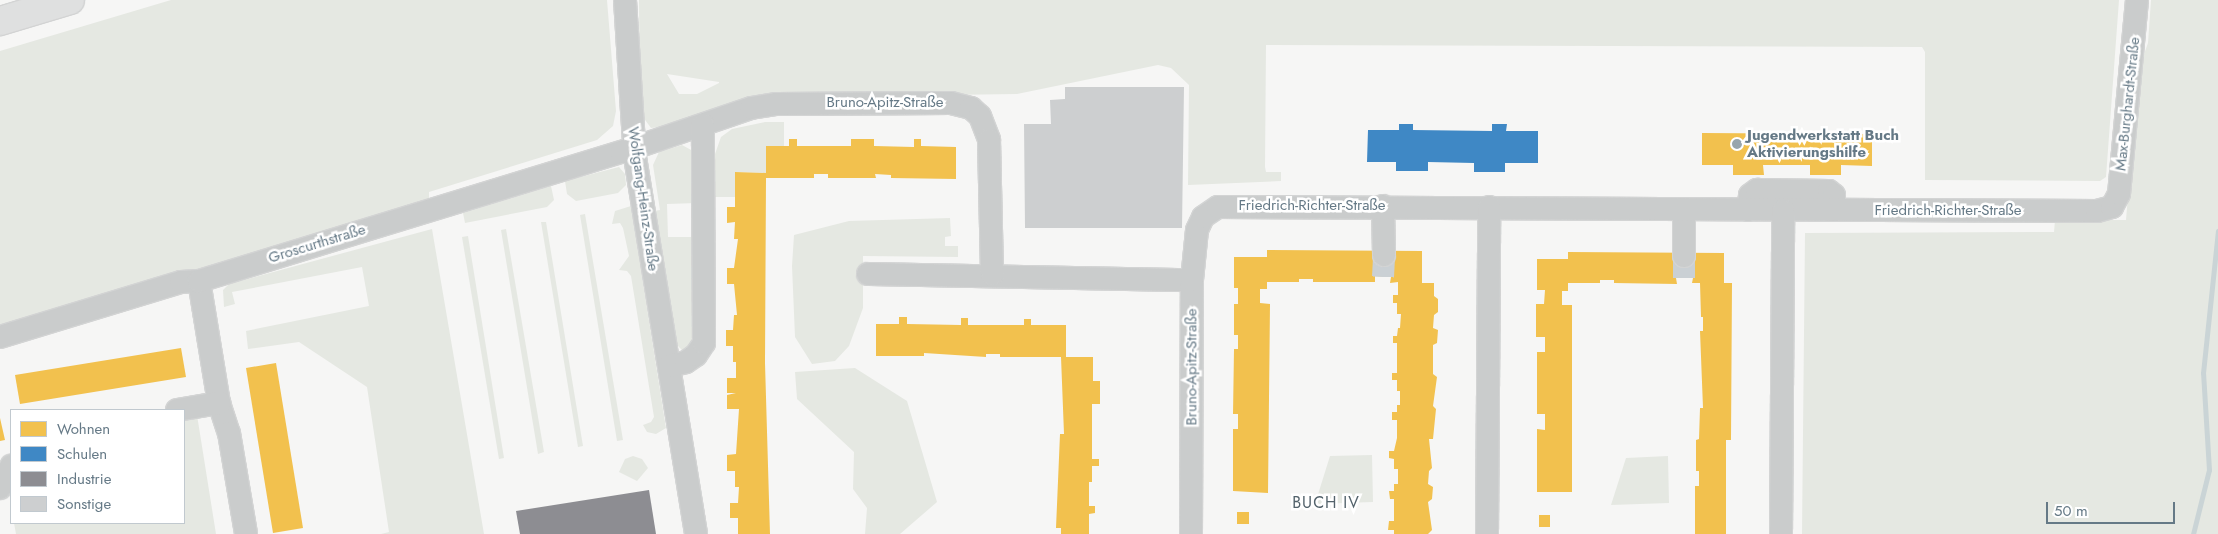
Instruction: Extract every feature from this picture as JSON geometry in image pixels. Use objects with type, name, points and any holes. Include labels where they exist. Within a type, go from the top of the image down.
[{"type":"main road","points":[[0,21],[70,0]]},
{"type":"street","name":"Wolfgang-Heinz-Straße","points":[[625,0],[634,148],[696,534]]},
{"type":"street","name":"Max-Burghardt-Straße","points":[[2112,207],[2120,194],[2138,0]]},
{"type":"street","name":"Bruno-Apitz-Straße","points":[[634,148],[751,108],[777,104],[951,103],[972,108],[980,116],[989,140],[992,274]]},
{"type":"street","points":[[669,366],[696,355],[704,343],[703,125]]},
{"type":"street","name":"Groscurthstraße","points":[[0,337],[181,282],[199,281],[634,148]]},
{"type":"street","points":[[1748,210],[1750,195],[1757,190],[1829,191],[1834,196],[1834,210]]},
{"type":"street","points":[[1384,254],[1390,206],[1406,194],[1413,192],[1496,195],[1499,207],[1487,534]]},
{"type":"street","name":"Friedrich-Richter-Straße","points":[[1192,280],[1197,230],[1203,217],[1218,207],[1390,206]]},
{"type":"street","name":"Friedrich-Richter-Straße","points":[[1499,207],[1783,211],[2097,212],[2112,207]]},
{"type":"street","points":[[1684,209],[1684,256]]},
{"type":"street","points":[[1781,534],[1783,211]]},
{"type":"street","points":[[868,274],[992,274],[1192,280]]},
{"type":"street","name":"Bruno-Apitz-Straße","points":[[1191,534],[1192,280]]},
{"type":"street","points":[[199,281],[219,403],[229,433],[246,534]]},
{"type":"street","points":[[183,409],[219,403]]},
{"type":"street","points":[[0,488],[10,468]]},
{"type":"shaded area","points":[[171,0],[607,0],[616,111],[613,126],[597,140],[429,192],[429,200],[0,330],[0,51]]},
{"type":"shaded area","points":[[639,0],[2119,0],[2106,177],[2100,181],[1925,180],[1925,52],[1922,47],[1266,45],[1265,167],[1266,172],[1281,172],[1281,181],[1188,185],[1189,85],[1171,68],[1158,65],[1017,94],[946,95],[651,128],[640,113]],"holes":[[[667,74],[719,82],[697,94],[679,94]]]},
{"type":"shaded area","points":[[2151,0],[2218,0],[2218,534],[1802,534],[1805,233],[2054,232],[2055,220],[2126,220],[2138,71],[2148,43]]},
{"type":"shaded area","points":[[765,122],[784,122],[784,146],[766,173],[735,172],[735,197],[715,197],[715,154],[721,137],[732,129]]},
{"type":"shaded area","points":[[682,145],[693,151],[697,203],[667,204],[668,237],[693,237],[695,343],[683,351],[676,344],[654,211],[660,210],[653,165],[659,152]]},
{"type":"shaded area","points":[[619,167],[625,174],[626,185],[618,193],[576,201],[567,194],[565,181]]},
{"type":"shaded area","points":[[551,186],[554,200],[547,207],[465,223],[463,213]]},
{"type":"shaded area","points":[[631,206],[666,428],[656,434],[647,432],[643,425],[651,422],[654,417],[631,276],[627,271],[619,270],[629,256],[623,228],[620,223],[612,224],[615,211]]},
{"type":"shaded area","points":[[585,214],[623,440],[617,441],[580,215]]},
{"type":"shaded area","points":[[950,218],[951,236],[945,237],[945,246],[958,246],[958,257],[863,256],[863,308],[849,346],[835,361],[812,364],[795,337],[792,266],[794,235],[849,221]]},
{"type":"shaded area","points":[[541,222],[546,222],[583,446],[578,447]]},
{"type":"shaded area","points":[[432,229],[484,534],[381,534],[389,532],[367,387],[299,342],[248,349],[246,331],[369,306],[362,267],[232,292],[235,304],[224,307],[223,290],[229,284]]},
{"type":"shaded area","points":[[506,229],[544,452],[538,454],[501,230]]},
{"type":"shaded area","points":[[468,236],[504,458],[499,459],[462,237]]},
{"type":"shaded area","points":[[855,368],[907,401],[937,502],[900,534],[865,534],[867,508],[853,489],[854,452],[797,399],[795,372]]},
{"type":"shaded area","points":[[197,415],[216,534],[16,534],[14,524],[185,524],[185,418]]},
{"type":"shaded area","points":[[1372,455],[1373,502],[1315,504],[1330,456]]},
{"type":"shaded area","points":[[633,456],[642,459],[648,468],[637,481],[619,472],[625,459]]},
{"type":"shaded area","points":[[1668,456],[1669,503],[1611,505],[1626,458]]},
{"type":"building: Wohnen","points":[[1702,133],[1872,134],[1872,166],[1841,165],[1841,175],[1810,175],[1810,165],[1763,165],[1764,175],[1733,175],[1733,165],[1702,165]]},
{"type":"building: Wohnen","points":[[789,139],[797,139],[797,146],[851,146],[851,139],[874,139],[874,146],[914,147],[914,139],[921,139],[921,146],[956,147],[956,179],[891,178],[891,175],[875,174],[876,178],[828,178],[828,174],[814,174],[814,178],[766,178],[765,363],[770,534],[738,534],[738,518],[730,518],[730,503],[738,503],[739,487],[735,487],[735,471],[727,471],[727,455],[736,454],[739,409],[727,409],[727,395],[736,393],[727,393],[727,378],[736,378],[736,362],[733,362],[733,346],[726,346],[726,330],[733,330],[734,315],[737,315],[734,284],[727,284],[727,268],[734,268],[738,239],[734,239],[735,222],[727,223],[727,207],[735,207],[735,172],[766,173],[766,146],[789,146]]},
{"type":"building: Wohnen","points":[[1267,250],[1422,251],[1422,283],[1434,283],[1434,296],[1438,299],[1438,312],[1434,315],[1433,328],[1438,330],[1437,343],[1433,345],[1433,374],[1437,377],[1433,406],[1436,409],[1433,439],[1429,439],[1432,468],[1429,471],[1428,484],[1433,487],[1432,499],[1428,502],[1432,530],[1428,534],[1394,534],[1394,530],[1388,530],[1389,521],[1394,521],[1394,499],[1390,499],[1389,491],[1394,491],[1394,484],[1398,484],[1398,469],[1394,469],[1394,459],[1389,458],[1389,451],[1394,451],[1397,438],[1397,420],[1392,420],[1392,412],[1397,412],[1397,405],[1400,405],[1400,391],[1397,391],[1397,380],[1392,380],[1392,373],[1397,373],[1397,343],[1393,343],[1393,336],[1397,336],[1398,328],[1400,328],[1401,314],[1397,314],[1397,303],[1393,303],[1393,295],[1398,295],[1398,282],[1390,283],[1391,277],[1375,276],[1375,282],[1313,282],[1313,279],[1299,279],[1299,282],[1267,282],[1267,289],[1260,289],[1260,303],[1270,304],[1268,493],[1233,491],[1233,429],[1238,429],[1238,414],[1233,414],[1234,349],[1238,349],[1238,335],[1234,335],[1234,304],[1238,304],[1238,288],[1234,288],[1234,257],[1267,257]]},
{"type":"building: Wohnen","points":[[1568,252],[1724,253],[1724,283],[1732,283],[1731,440],[1726,440],[1726,534],[1695,534],[1695,486],[1699,486],[1699,471],[1696,471],[1696,440],[1699,439],[1700,408],[1703,408],[1700,331],[1703,331],[1703,317],[1701,317],[1700,283],[1692,283],[1693,278],[1676,278],[1677,284],[1614,283],[1614,280],[1600,280],[1600,283],[1568,283],[1568,291],[1562,291],[1562,305],[1572,305],[1572,492],[1537,492],[1537,429],[1545,430],[1545,414],[1537,414],[1537,352],[1545,352],[1545,337],[1536,337],[1536,304],[1544,304],[1545,290],[1537,290],[1537,259],[1568,259]]},
{"type":"building: Wohnen","points":[[899,317],[907,317],[907,324],[961,325],[961,318],[968,318],[968,325],[1024,325],[1024,319],[1031,319],[1031,325],[1066,325],[1066,357],[1093,357],[1093,381],[1100,381],[1100,404],[1092,404],[1092,459],[1099,459],[1099,466],[1092,466],[1092,482],[1089,482],[1089,506],[1095,506],[1095,513],[1089,514],[1089,534],[1061,534],[1061,528],[1056,528],[1060,434],[1064,434],[1061,357],[1000,357],[1000,354],[986,354],[986,357],[924,353],[924,356],[876,356],[876,324],[899,324]]},
{"type":"building: Wohnen","points":[[181,348],[186,377],[20,404],[15,375]]},
{"type":"building: Wohnen","points":[[276,363],[303,528],[273,533],[246,368]]},
{"type":"building: Wohnen","points":[[0,418],[5,440],[0,441]]},
{"type":"building: Wohnen","points":[[1237,512],[1249,512],[1249,524],[1237,524]]},
{"type":"building: Wohnen","points":[[1539,515],[1550,515],[1550,527],[1539,527]]},
{"type":"building: Schulen","points":[[1399,124],[1413,124],[1413,130],[1492,131],[1492,124],[1507,124],[1506,131],[1538,131],[1538,163],[1505,163],[1505,172],[1474,172],[1474,163],[1428,162],[1428,171],[1396,171],[1396,162],[1367,162],[1368,130],[1399,130]]},
{"type":"building: Industrie","points":[[649,490],[656,534],[520,534],[516,511]]},
{"type":"building: Sonstige","points":[[1065,87],[1184,87],[1182,228],[1025,228],[1024,124],[1051,124],[1050,100],[1065,99]]},
{"type":"waterway","points":[[2193,534],[2209,470],[2203,373],[2218,231]]},
{"type":"tunnel","points":[[1383,277],[1384,255]]},
{"type":"tunnel","points":[[1684,256],[1684,278]]},
{"type":"place","name":"Jugendwerkstatt Buch Aktivierungshilfe","points":[[1737,144]]},
{"type":"district","name":"BUCH IV","points":[[1326,503]]}]
